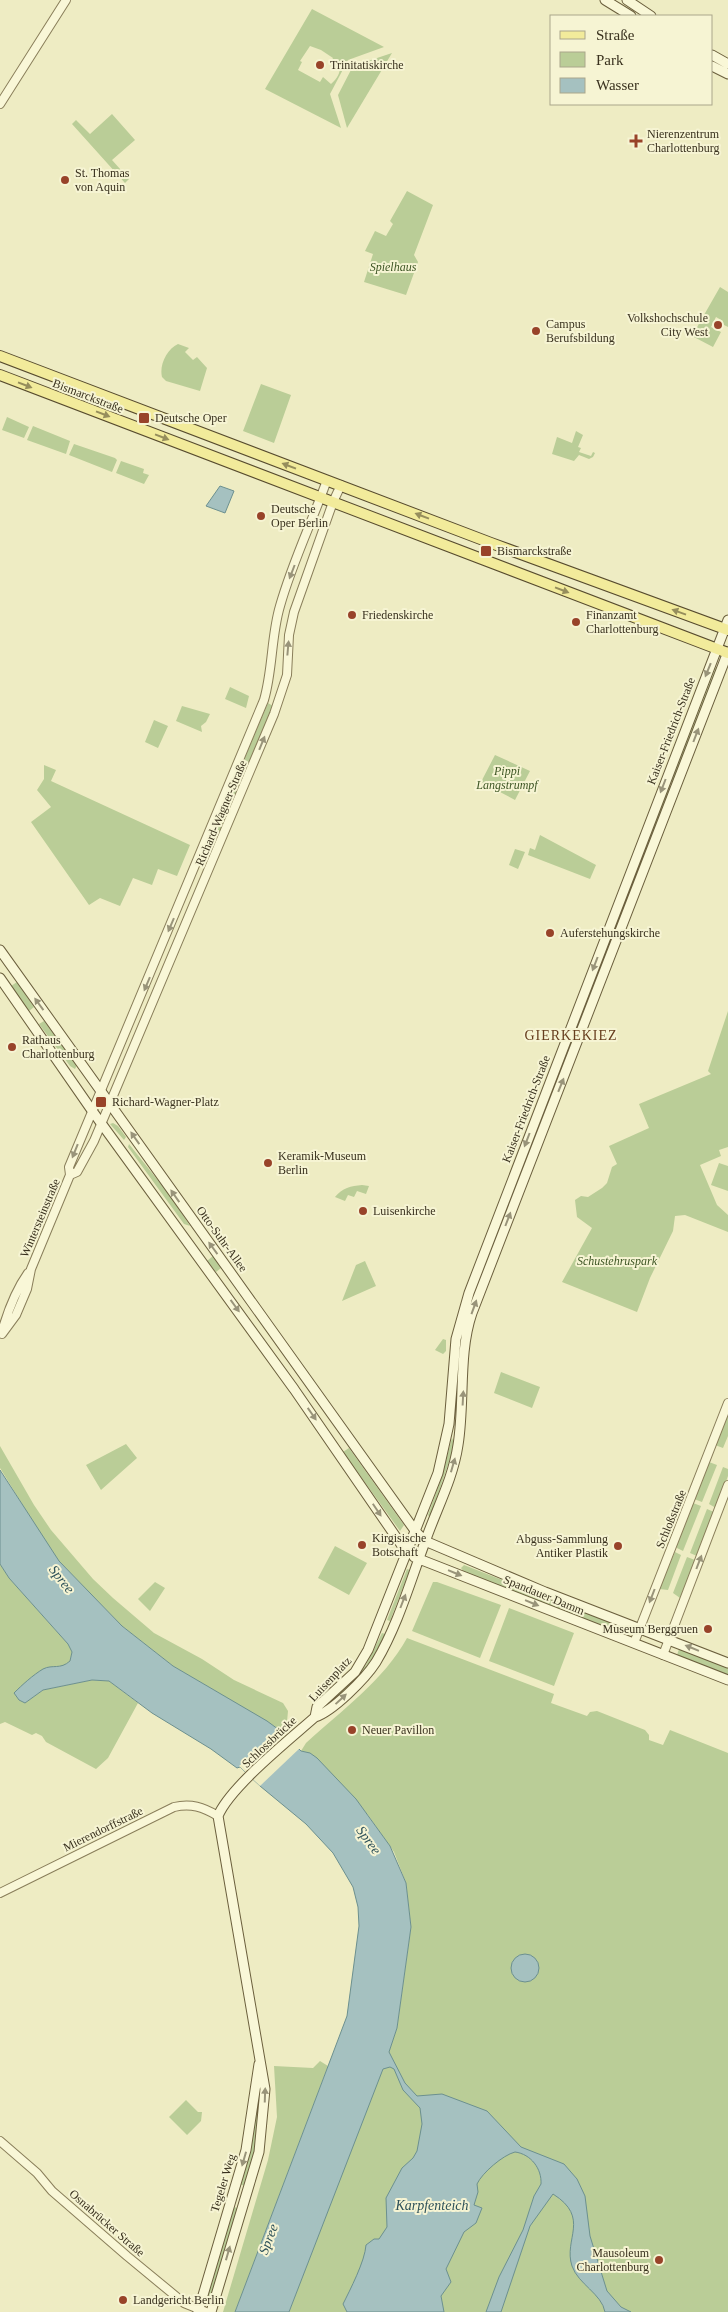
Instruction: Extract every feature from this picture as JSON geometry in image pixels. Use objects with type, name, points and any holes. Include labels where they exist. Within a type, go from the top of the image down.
[{"type":"main road","points":[[605,0],[629,15]]},
{"type":"main road","points":[[627,0],[650,15]]},
{"type":"main road","points":[[713,56],[728,64]]},
{"type":"main road","points":[[713,66],[728,74]]},
{"type":"main road","name":"Bismarckstraße","points":[[0,356],[327,480],[727,626]]},
{"type":"main road","name":"Bismarckstraße","points":[[0,375],[728,653]]},
{"type":"main road","name":"Kaiser-Friedrich-Straße","points":[[416,1532],[444,1454],[449,1424],[456,1339],[469,1293],[727,626]]},
{"type":"main road","name":"Kaiser-Friedrich-Straße","points":[[419,1559],[455,1459],[462,1409],[467,1330],[472,1313],[728,653]]},
{"type":"main road","name":"Otto-Suhr-Allee","points":[[0,950],[416,1532],[425,1541]]},
{"type":"main road","points":[[0,978],[92,1112],[294,1389],[407,1553]]},
{"type":"main road","name":"Luisenplatz","points":[[314,1717],[317,1707],[355,1672],[365,1657],[416,1532]]},
{"type":"main road","name":"Spandauer Damm","points":[[425,1541],[639,1629],[728,1663]]},
{"type":"main road","name":"Spandauer Damm","points":[[407,1553],[728,1680]]},
{"type":"main road","name":"Luisenplatz","points":[[314,1717],[324,1714],[364,1676],[375,1662],[393,1628],[419,1559]]},
{"type":"main road","name":"Schlossbrücke","points":[[218,1816],[240,1786],[314,1717]]},
{"type":"main road","name":"Tegeler Weg","points":[[211,2312],[259,2152],[265,2089],[218,1816]]},
{"type":"main road","name":"Tegeler Weg","points":[[201,2311],[246,2150],[260,2059]]},
{"type":"street","points":[[0,104],[66,0]]},
{"type":"street","name":"Richard-Wagner-Straße","points":[[92,1112],[264,700],[270,680],[275,625],[280,603],[327,480]]},
{"type":"street","name":"Richard-Wagner-Straße","points":[[102,1124],[284,687],[289,635],[294,612],[333,502],[342,485]]},
{"type":"street","name":"Wintersteinstraße","points":[[1,1336],[12,1302],[19,1286],[31,1269],[70,1175],[69,1167],[92,1112]]},
{"type":"street","name":"Wintersteinstraße","points":[[70,1175],[77,1172],[102,1124]]},
{"type":"street","name":"Schloßstraße","points":[[634,1643],[728,1403]]},
{"type":"street","points":[[663,1655],[728,1485]]},
{"type":"street","name":"Mierendorffstraße","points":[[0,1893],[174,1807],[190,1805],[206,1809],[218,1816]]},
{"type":"street","name":"Osnabrücker Straße","points":[[0,2141],[38,2173],[52,2191],[127,2256],[184,2303],[201,2311]]},
{"type":"green space","points":[[312,9],[384,47],[348,60],[330,94],[341,128],[265,89]],"holes":[[[310,46],[321,50],[333,58],[331,62],[341,66],[338,76],[331,84],[323,77],[320,82],[298,70],[302,62],[300,61]]]},
{"type":"green space","points":[[392,53],[347,128],[338,95],[353,66]]},
{"type":"green space","points":[[112,114],[135,140],[112,160],[129,179],[125,183],[72,124],[76,120],[90,134]]},
{"type":"green space","name":"Spielhaus","points":[[407,191],[433,205],[414,255],[418,262],[406,295],[364,282],[373,254],[365,251],[375,231],[386,236],[393,224],[390,221]]},
{"type":"green space","points":[[720,287],[728,292],[728,327],[722,324],[723,321],[716,317],[711,327],[721,332],[713,347],[692,336]]},
{"type":"green space","points":[[178,344],[189,348],[185,352],[193,360],[197,357],[207,368],[200,391],[166,381],[162,377],[161,372],[165,358],[170,350]]},
{"type":"green space","points":[[261,384],[291,395],[274,443],[243,431]]},
{"type":"green space","points":[[7,417],[29,427],[24,438],[2,430]]},
{"type":"green space","points":[[33,426],[70,441],[66,454],[27,440]]},
{"type":"green space","points":[[576,431],[583,435],[578,447],[581,448],[579,452],[591,456],[593,452],[595,453],[593,457],[589,459],[579,455],[574,461],[552,454],[557,437],[572,443]]},
{"type":"green space","points":[[74,444],[115,458],[117,460],[112,472],[69,455]]},
{"type":"green space","points":[[121,461],[144,469],[143,473],[149,475],[144,484],[116,473]]},
{"type":"green space","points":[[716,667],[718,667],[673,782],[671,782]]},
{"type":"green space","points":[[230,687],[249,696],[246,708],[225,699]]},
{"type":"green space","points":[[268,703],[273,706],[234,798],[229,795]]},
{"type":"green space","points":[[182,706],[210,714],[206,722],[201,726],[202,732],[176,721]]},
{"type":"green space","points":[[154,720],[168,726],[158,748],[145,742]]},
{"type":"green space","name":"Pippi Langstrumpf","points":[[495,755],[530,771],[515,800],[481,782]]},
{"type":"green space","points":[[44,765],[56,770],[51,781],[190,845],[177,876],[158,869],[152,885],[133,878],[120,906],[100,898],[89,905],[31,822],[51,807],[37,790],[44,779]]},
{"type":"green space","points":[[669,786],[671,787],[642,861],[641,860]]},
{"type":"green space","points":[[226,804],[230,808],[220,831],[215,828]]},
{"type":"green space","points":[[540,835],[596,865],[590,879],[528,855],[530,848],[535,850]]},
{"type":"green space","points":[[515,849],[525,852],[518,869],[509,865]]},
{"type":"green space","points":[[630,887],[632,888],[598,976],[596,975]]},
{"type":"green space","points":[[595,979],[560,1073],[558,1073]]},
{"type":"green space","points":[[17,982],[34,1007],[29,1011],[11,986]]},
{"type":"green space","name":"Schustehruspark","points":[[728,1011],[728,1147],[719,1150],[721,1156],[700,1165],[717,1205],[728,1215],[728,1232],[685,1215],[675,1216],[673,1231],[650,1278],[637,1312],[562,1282],[592,1228],[577,1217],[575,1200],[581,1196],[588,1197],[607,1183],[612,1167],[617,1164],[609,1146],[649,1128],[639,1104],[711,1074],[708,1071]]},
{"type":"green space","points":[[44,1021],[77,1065],[75,1069],[70,1066],[39,1024]]},
{"type":"green space","points":[[546,1105],[548,1105],[524,1168],[522,1168]]},
{"type":"green space","points":[[113,1123],[118,1126],[126,1137],[124,1140],[110,1124]]},
{"type":"green space","points":[[129,1144],[172,1198],[190,1226],[184,1224],[128,1147]]},
{"type":"green space","points":[[719,1163],[728,1166],[728,1191],[711,1185]]},
{"type":"green space","points":[[520,1171],[522,1172],[492,1250],[490,1250]]},
{"type":"green space","points":[[362,1185],[369,1186],[366,1194],[357,1191],[354,1197],[348,1195],[345,1201],[335,1197],[347,1188]]},
{"type":"green space","points":[[213,1256],[221,1268],[216,1272],[207,1261]]},
{"type":"green space","points":[[365,1261],[376,1286],[342,1301],[356,1265]]},
{"type":"green space","points":[[443,1339],[446,1340],[446,1351],[443,1354],[435,1350]]},
{"type":"green space","points":[[501,1372],[540,1387],[532,1408],[494,1393]]},
{"type":"green space","points":[[728,1413],[728,1436],[723,1448],[715,1445]]},
{"type":"green space","points":[[452,1438],[455,1444],[430,1518],[428,1515],[441,1479]]},
{"type":"green space","points":[[126,1444],[137,1458],[101,1490],[86,1465]]},
{"type":"green space","points":[[0,1446],[34,1505],[51,1530],[93,1579],[154,1633],[202,1659],[234,1680],[283,1703],[288,1711],[287,1722],[279,1729],[173,1666],[122,1626],[59,1561],[46,1543],[0,1468]]},
{"type":"green space","points":[[349,1448],[404,1525],[400,1531],[343,1452]]},
{"type":"green space","points":[[709,1462],[717,1465],[702,1502],[694,1499]]},
{"type":"green space","points":[[723,1467],[728,1469],[728,1476],[716,1508],[709,1504]]},
{"type":"green space","points":[[693,1503],[701,1506],[683,1551],[677,1548],[676,1545]]},
{"type":"green space","points":[[707,1509],[714,1512],[697,1556],[690,1553]]},
{"type":"green space","points":[[335,1546],[367,1563],[349,1595],[318,1578]]},
{"type":"green space","points":[[675,1552],[681,1555],[668,1590],[659,1589]]},
{"type":"green space","points":[[687,1557],[695,1560],[680,1598],[673,1593]]},
{"type":"green space","points":[[0,1564],[9,1578],[68,1644],[72,1652],[70,1661],[64,1666],[45,1668],[25,1703],[43,1690],[92,1680],[109,1681],[138,1703],[108,1758],[96,1769],[46,1742],[42,1736],[36,1733],[32,1735],[5,1722],[0,1724]]},
{"type":"green space","points":[[464,1565],[625,1628],[623,1634],[464,1572],[461,1568]]},
{"type":"green space","points":[[407,1569],[410,1570],[390,1621],[387,1620]]},
{"type":"green space","points":[[155,1582],[165,1588],[150,1611],[138,1599]]},
{"type":"green space","points":[[433,1582],[501,1605],[480,1658],[412,1631]]},
{"type":"green space","points":[[509,1608],[574,1633],[554,1686],[489,1661]]},
{"type":"green space","points":[[382,1633],[385,1634],[373,1657],[350,1685],[323,1710],[321,1708],[366,1665]]},
{"type":"green space","points":[[407,1638],[554,1694],[551,1703],[587,1716],[590,1712],[597,1711],[645,1730],[649,1735],[649,1740],[663,1745],[670,1730],[728,1753],[728,2312],[289,2312],[397,2028],[411,1927],[406,1883],[394,1852],[368,1815],[309,1754],[301,1751],[306,1743],[374,1681],[386,1668]]},
{"type":"green space","points":[[679,1649],[728,1668],[728,1675],[677,1655]]},
{"type":"green space","points":[[320,2061],[328,2066],[235,2312],[223,2312],[268,2160],[277,2117],[274,2066],[313,2068]]},
{"type":"green space","points":[[260,2075],[262,2075],[256,2144],[245,2186],[239,2184]]},
{"type":"green space","points":[[186,2100],[198,2112],[202,2112],[201,2121],[187,2135],[169,2117]]},
{"type":"green space","points":[[233,2207],[238,2208],[211,2298],[206,2297]]},
{"type":"water","points":[[220,486],[234,491],[225,513],[206,506]]},
{"type":"water","points":[[0,1470],[59,1561],[122,1626],[173,1666],[267,1721],[282,1732],[301,1751],[310,1753],[317,1758],[356,1799],[390,1846],[406,1883],[411,1927],[397,2028],[389,2052],[405,2083],[417,2096],[442,2094],[487,2111],[521,2147],[564,2164],[577,2179],[585,2196],[590,2236],[607,2291],[621,2307],[631,2312],[605,2312],[595,2294],[575,2272],[570,2256],[573,2229],[571,2212],[553,2194],[530,2226],[501,2312],[486,2312],[499,2277],[523,2230],[534,2196],[541,2184],[540,2173],[531,2159],[515,2152],[493,2165],[477,2184],[478,2192],[474,2205],[482,2208],[476,2223],[464,2232],[446,2269],[451,2282],[441,2296],[444,2312],[347,2312],[343,2304],[360,2267],[366,2245],[374,2239],[379,2239],[387,2227],[386,2198],[402,2168],[413,2158],[417,2151],[422,2124],[420,2108],[403,2090],[394,2069],[390,2067],[383,2069],[289,2312],[235,2312],[347,2016],[359,1926],[358,1907],[353,1887],[333,1853],[306,1824],[240,1767],[237,1768],[211,1749],[152,1713],[109,1681],[92,1680],[43,1690],[25,1703],[19,1700],[14,1693],[24,1683],[43,1669],[66,1664],[70,1661],[72,1652],[68,1644],[9,1578],[0,1564]]},
{"type":"water","points":[[525,1954],[535,1958],[539,1968],[535,1978],[525,1982],[515,1978],[511,1968],[515,1958]]},
{"type":"pier","points":[[281,1728],[301,1747],[260,1786],[239,1766]]},
{"type":"place","name":"Trinitatiskirche","points":[[320,65]]},
{"type":"place","name":"Nierenzentrum Charlottenburg","points":[[636,141]]},
{"type":"place","name":"St. Thomas von Aquin","points":[[65,180]]},
{"type":"place","name":"Volkshochschule City West","points":[[718,325]]},
{"type":"place","name":"Campus Berufsbildung","points":[[536,331]]},
{"type":"place","name":"Deutsche Oper","points":[[144,418]]},
{"type":"place","name":"Deutsche Oper Berlin","points":[[261,516]]},
{"type":"place","name":"Bismarckstraße","points":[[486,551]]},
{"type":"place","name":"Friedenskirche","points":[[352,615]]},
{"type":"place","name":"Finanzamt Charlottenburg","points":[[576,622]]},
{"type":"place","name":"Auferstehungskirche","points":[[550,933]]},
{"type":"place","name":"Rathaus Charlottenburg","points":[[12,1047]]},
{"type":"place","name":"Richard-Wagner-Platz","points":[[101,1102]]},
{"type":"place","name":"Keramik-Museum Berlin","points":[[268,1163]]},
{"type":"place","name":"Luisenkirche","points":[[363,1211]]},
{"type":"place","name":"Kirgisische Botschaft","points":[[362,1545]]},
{"type":"place","name":"Abguss-Sammlung Antiker Plastik","points":[[618,1546]]},
{"type":"place","name":"Museum Berggruen","points":[[708,1629]]},
{"type":"place","name":"Neuer Pavillon","points":[[352,1730]]},
{"type":"place","name":"Mausoleum Charlottenburg","points":[[659,2260]]},
{"type":"place","name":"Landgericht Berlin","points":[[123,2300]]},
{"type":"district","name":"GIERKEKIEZ","points":[[571,1035]]},
{"type":"water label","name":"Spree","points":[[62,1579]]},
{"type":"water label","name":"Spree","points":[[369,1840]]},
{"type":"water label","name":"Karpfenteich","points":[[432,2205]]},
{"type":"water label","name":"Spree","points":[[268,2239]]}]
